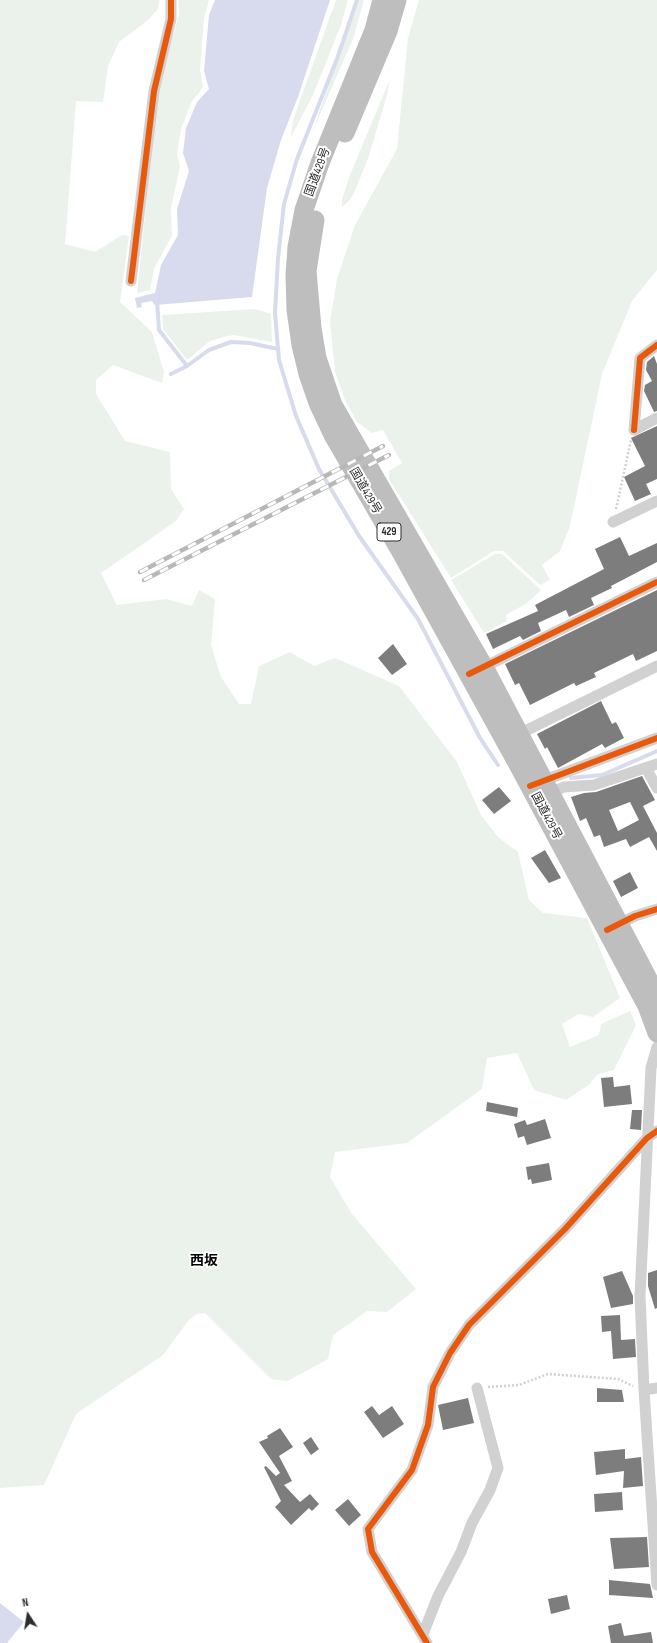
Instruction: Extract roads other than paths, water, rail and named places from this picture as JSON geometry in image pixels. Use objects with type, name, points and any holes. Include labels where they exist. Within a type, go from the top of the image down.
[{"type":"highway","name":"国道429号","points":[[382,0],[374,30],[320,163],[304,210],[297,247],[296,310],[301,345],[308,374],[318,403],[333,435],[476,671]]},
{"type":"highway","name":"国道429号","points":[[397,0],[386,38],[357,108],[335,154],[315,216],[307,271],[312,328],[317,358],[333,405],[613,927],[657,996]]},
{"type":"highway","name":"国道429号","points":[[613,927],[657,1033]]},
{"type":"street","points":[[131,281],[154,91],[171,19],[171,0]]},
{"type":"street","points":[[657,345],[640,358],[634,430],[657,418]]},
{"type":"street","points":[[613,522],[657,501]]},
{"type":"street","points":[[476,671],[657,582]]},
{"type":"street","points":[[512,737],[657,666]]},
{"type":"street","points":[[540,790],[657,738]]},
{"type":"street","points":[[540,790],[594,785],[657,764]]},
{"type":"street","points":[[646,768],[657,788]]},
{"type":"street","points":[[613,927],[657,909]]},
{"type":"street","points":[[657,1047],[651,1068],[640,1296],[644,1390],[657,1585]]},
{"type":"street","points":[[425,1638],[372,1552],[368,1529],[412,1470],[428,1425],[433,1387],[450,1353],[469,1325],[565,1229],[647,1138],[657,1131]]},
{"type":"street","points":[[425,1638],[438,1596],[461,1552],[472,1523],[490,1490],[498,1468],[477,1388]]},
{"type":"street","points":[[644,1390],[657,1388]]},
{"type":"water","points":[[215,0],[330,0],[298,97],[281,140],[267,188],[252,297],[155,305],[152,301],[141,303],[142,307],[137,308],[135,298],[155,293],[161,265],[178,235],[177,209],[189,171],[183,153],[186,128],[197,102],[209,89],[204,71],[209,15]]},
{"type":"water","points":[[0,1603],[24,1622],[7,1643],[0,1643]]},
{"type":"waterway","points":[[357,0],[337,59],[297,159],[284,204],[278,258],[275,313],[279,360],[296,416],[319,469],[359,536],[418,619],[480,738],[498,765]]},
{"type":"waterway","points":[[157,300],[159,330],[187,366],[209,350],[231,342],[250,343],[278,349]]},
{"type":"waterway","points":[[171,374],[187,366]]},
{"type":"waterway","points":[[571,778],[602,775],[657,751]]},
{"type":"railway","points":[[140,572],[383,446]]},
{"type":"railway","points":[[144,580],[389,455]]},
{"type":"district","name":"西坂","points":[[204,1261]]}]
